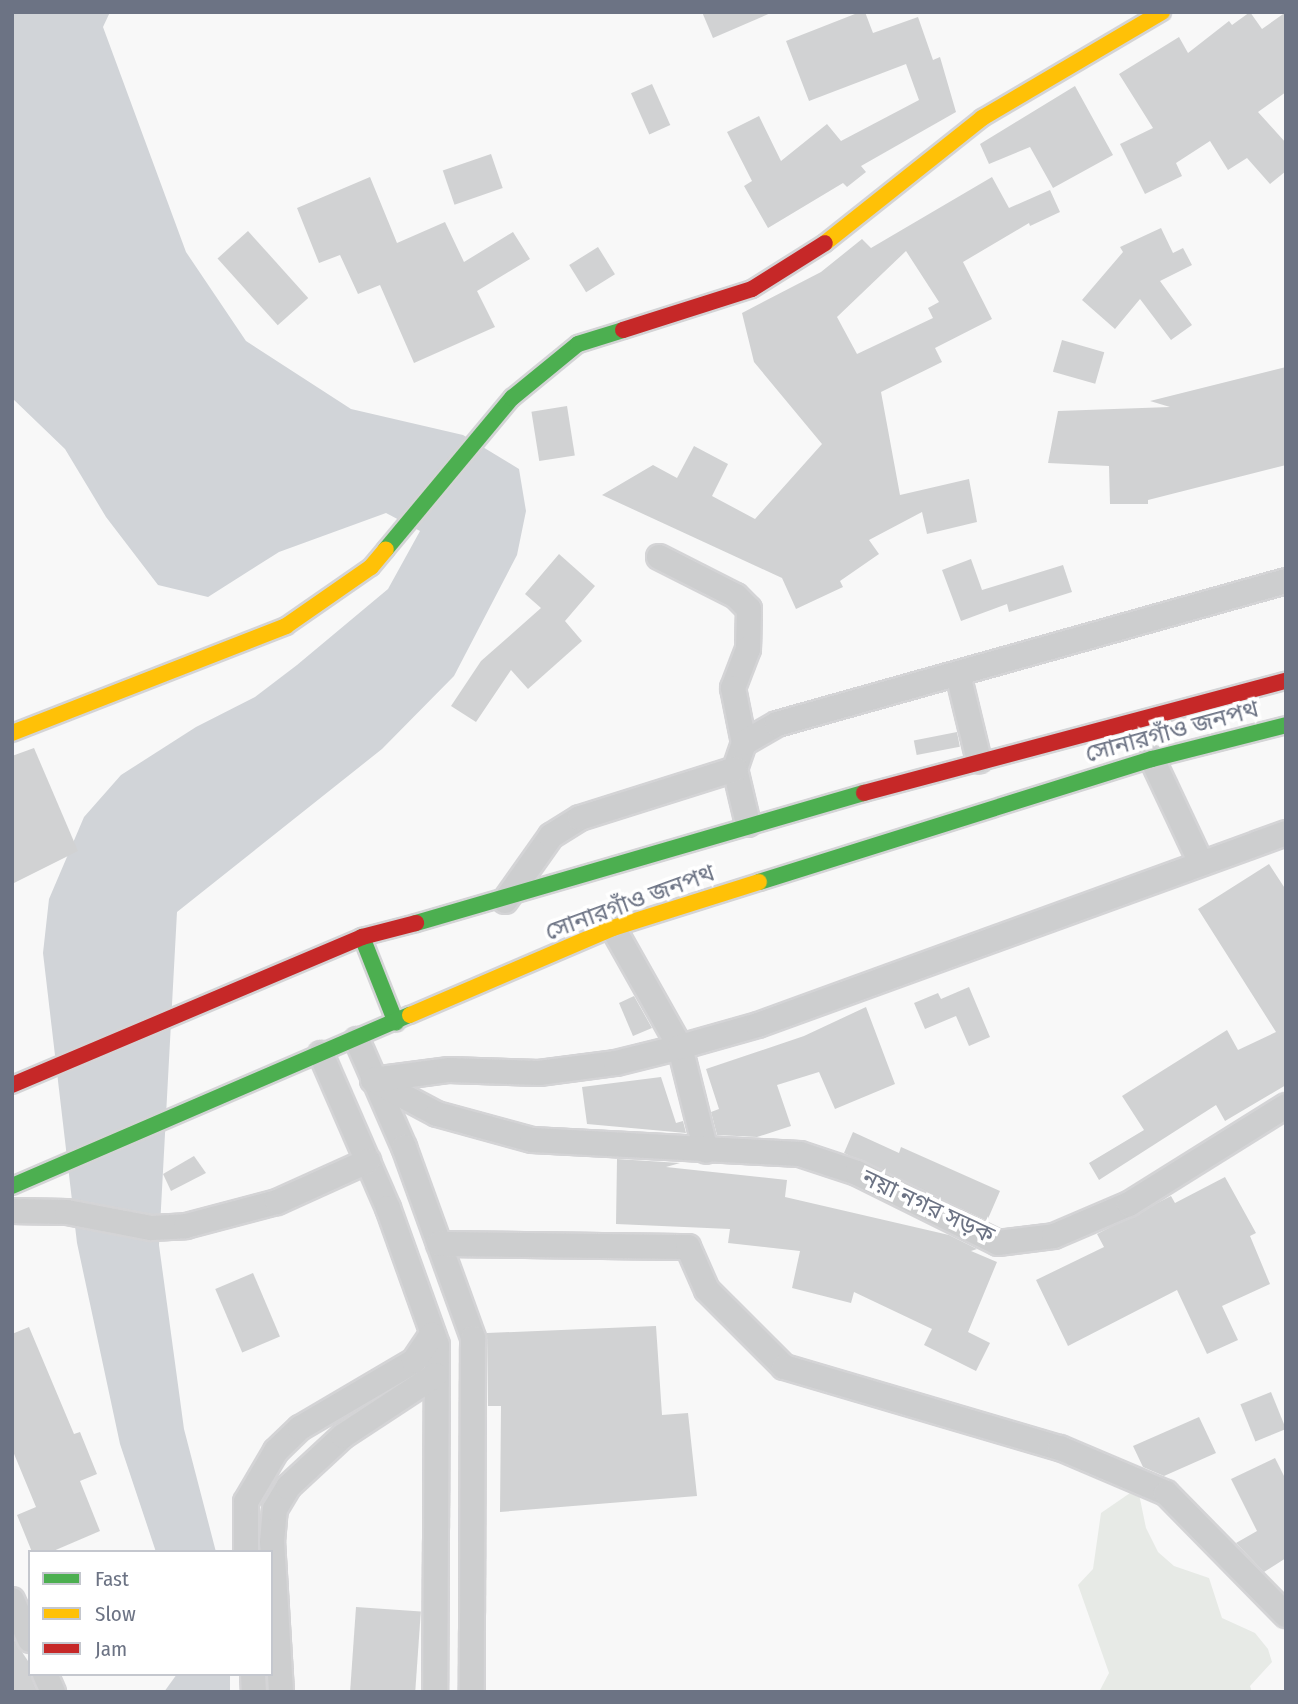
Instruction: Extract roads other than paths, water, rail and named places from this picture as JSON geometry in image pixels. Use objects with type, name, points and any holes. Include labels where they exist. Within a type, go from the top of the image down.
[{"type":"main road","points":[[12,733],[286,626],[370,567],[512,398],[578,344],[752,289],[811,255],[933,153],[982,118],[1162,12]]},
{"type":"main road","name":"সোনারগাঁও জনপথ","points":[[15,1083],[362,937],[505,901],[748,824],[1286,681]]},
{"type":"main road","name":"সোনারগাঁও জনপথ","points":[[12,1185],[357,1040],[613,928],[1152,759],[1286,725]]},
{"type":"main road","points":[[362,937],[396,1023]]},
{"type":"main road","points":[[12,1185],[18,1211]]},
{"type":"street","points":[[659,557],[736,596],[749,609],[748,649],[733,688],[744,743],[735,769],[748,824]]},
{"type":"street","points":[[744,743],[777,724],[1286,580]]},
{"type":"street","points":[[958,674],[979,761]]},
{"type":"street","points":[[1152,759],[1201,863]]},
{"type":"street","points":[[505,901],[551,836],[580,818],[735,769]]},
{"type":"street","points":[[373,1080],[449,1070],[539,1073],[616,1063],[680,1047],[758,1025],[1286,833]]},
{"type":"street","points":[[613,928],[680,1047],[706,1151]]},
{"type":"street","points":[[357,1040],[439,1244],[473,1338],[472,1692]]},
{"type":"street","points":[[321,1054],[368,1161],[432,1334],[436,1375],[435,1692]]},
{"type":"street","name":"নয়া নগর সড়ক","points":[[373,1080],[437,1114],[532,1140],[800,1154],[857,1173],[998,1243],[1054,1236],[1129,1204],[1286,1106]]},
{"type":"street","points":[[18,1211],[66,1212],[151,1228],[186,1226],[277,1202],[368,1161]]},
{"type":"street","points":[[439,1244],[688,1247],[707,1290],[784,1367],[1060,1448],[1166,1493],[1286,1615]]},
{"type":"street","points":[[246,1550],[246,1502],[260,1471],[276,1451],[300,1428],[414,1361],[432,1334]]},
{"type":"street","points":[[272,1550],[275,1509],[288,1487],[343,1436],[436,1375]]},
{"type":"street","points":[[273,1559],[281,1692]]},
{"type":"street","points":[[12,1600],[28,1636]]}]
